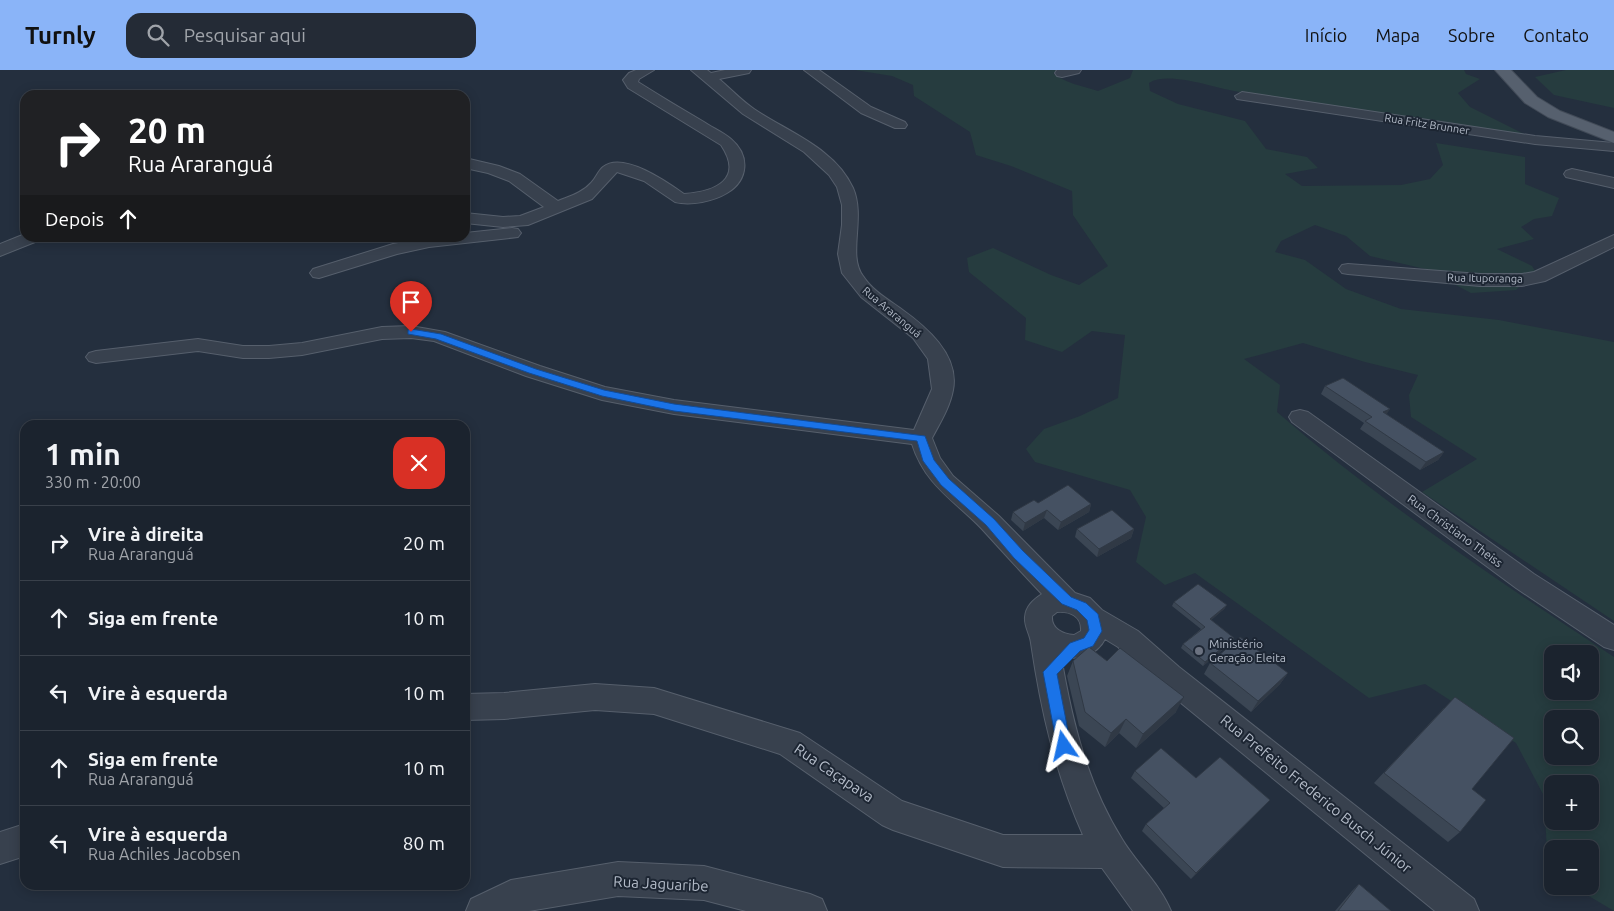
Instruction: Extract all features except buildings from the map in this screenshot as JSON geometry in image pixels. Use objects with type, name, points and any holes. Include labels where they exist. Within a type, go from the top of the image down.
[{"type":"main road","points":[[1503,70],[1531,100],[1554,114],[1614,138]]},
{"type":"street","points":[[470,219],[503,222],[522,221],[586,196],[598,185],[607,170],[614,168],[622,168],[650,178],[681,199],[692,199],[709,195],[723,189],[734,181],[738,173],[738,164],[733,151],[726,142],[633,86],[630,80],[647,70]]},
{"type":"street","points":[[704,74],[744,70]]},
{"type":"street","points":[[811,70],[852,102],[879,117],[900,125]]},
{"type":"street","name":"Rua Araranguá","points":[[704,74],[746,110],[787,134],[820,157],[844,184],[850,207],[851,222],[845,251],[848,264],[856,282],[910,325],[929,344],[941,363],[943,388],[921,438]]},
{"type":"street","name":"Rua Fritz Brunner","points":[[1242,96],[1526,139],[1614,147]]},
{"type":"street","points":[[470,164],[497,170],[521,181],[549,205],[558,208]]},
{"type":"street","points":[[1572,174],[1614,183]]},
{"type":"street","points":[[470,237],[523,231],[555,220],[560,214],[558,208]]},
{"type":"street","name":"Rua Ituporanga","points":[[1348,269],[1480,280],[1522,280],[1539,277],[1614,240]]},
{"type":"street","points":[[0,251],[20,242]]},
{"type":"street","points":[[319,273],[393,249],[429,242]]},
{"type":"street","points":[[96,357],[198,345],[243,352],[269,352],[302,349],[382,333],[411,332],[438,336],[533,371],[602,393],[674,408],[921,438],[929,461],[945,482],[990,522],[1066,601]]},
{"type":"street","name":"Rua Christiano Theiss","points":[[1300,417],[1525,581],[1614,639]]},
{"type":"street","points":[[1019,554],[1042,622],[1064,746],[1074,775],[1110,852],[1154,911]]},
{"type":"street","points":[[1042,622],[1051,602],[1066,601],[1082,606],[1086,636]]},
{"type":"street","points":[[1042,622],[1058,644],[1086,636]]},
{"type":"street","points":[[1050,672],[1086,636]]},
{"type":"street","name":"Rua Prefeito Frederico Busch Júnior","points":[[1086,636],[1120,650],[1169,676],[1462,911]]},
{"type":"street","name":"Rua Caçapava","points":[[470,707],[504,706],[595,697],[654,701],[789,743],[893,814],[1003,851],[1110,852]]},
{"type":"street","points":[[0,848],[20,842]]},
{"type":"street","name":"Rua Jaguaribe","points":[[484,911],[511,897],[618,879],[704,883],[810,911]]},
{"type":"green space","points":[[855,70],[1060,70],[1053,73],[1068,82],[1098,91],[1130,78],[1133,70],[1464,70],[1466,74],[1480,79],[1458,93],[1470,107],[1526,135],[1270,97],[1178,79],[1157,80],[1149,83],[1150,91],[1178,104],[1245,121],[1266,149],[1307,157],[1318,168],[1285,174],[1302,186],[1401,185],[1430,179],[1443,165],[1436,143],[1525,157],[1525,184],[1559,198],[1552,216],[1534,219],[1521,227],[1534,239],[1497,249],[1532,266],[1535,271],[1516,290],[1471,293],[1425,269],[1370,256],[1346,236],[1315,225],[1281,241],[1275,252],[1305,260],[1346,289],[1401,309],[1499,320],[1614,342],[1614,621],[1422,492],[1477,459],[1411,417],[1409,395],[1418,375],[1365,362],[1303,343],[1244,359],[1280,385],[1277,412],[1317,446],[1441,540],[1596,645],[1544,645],[1544,700],[1599,700],[1599,647],[1614,657],[1614,911],[1587,895],[1599,895],[1599,840],[1546,840],[1546,830],[1599,830],[1599,775],[1544,775],[1544,796],[1516,743],[1425,684],[1369,698],[1195,573],[1165,585],[1136,562],[1146,517],[1130,490],[1035,462],[1026,449],[1044,429],[1080,416],[1118,398],[1125,335],[1092,331],[1062,352],[1025,340],[1026,318],[969,272],[967,258],[993,248],[1051,275],[1079,285],[1108,266],[1073,215],[1072,191],[1011,166],[976,155],[970,132],[914,96],[913,85],[892,76]]},
{"type":"green space","points":[[1566,70],[1614,70],[1614,108],[1554,95],[1535,77]]},
{"type":"place","name":"Ministério Geração Eleita","points":[[1199,651]]},
{"type":"route","points":[[411,332],[438,336],[533,371],[602,393],[674,408],[921,438],[929,461],[945,482],[990,522],[1066,601],[1082,606],[1093,618],[1095,631],[1089,642],[1075,647],[1050,672],[1064,746]]}]
